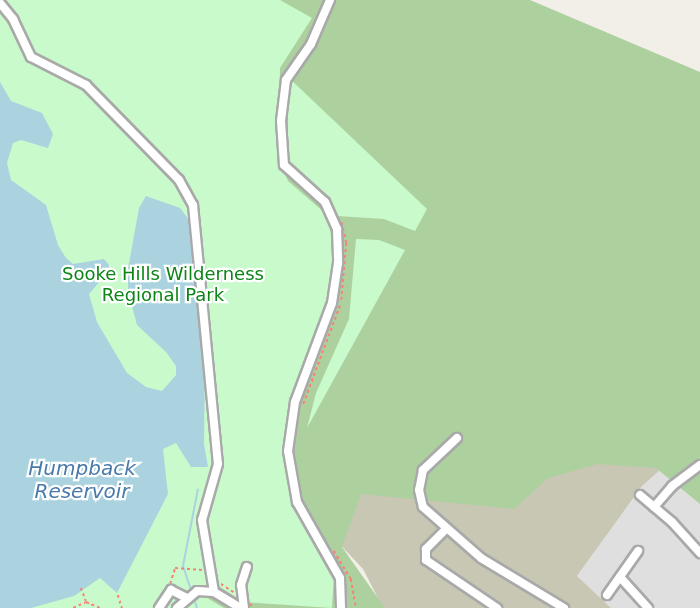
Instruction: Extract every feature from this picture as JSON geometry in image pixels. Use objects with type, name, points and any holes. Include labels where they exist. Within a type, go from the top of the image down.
[{"type":"street","points":[[330,0],[311,44],[286,80],[281,121],[284,165],[325,202],[335,221],[338,263],[332,303],[295,402],[288,451],[297,502],[340,578],[340,608]]},
{"type":"street","points":[[0,3],[13,19],[31,57],[86,85],[178,180],[193,205],[218,464],[202,520],[208,568],[214,592]]},
{"type":"street","points":[[458,438],[429,463],[420,480],[423,507],[445,530],[497,569],[564,608]]},
{"type":"street","points":[[654,507],[672,486],[700,465]]},
{"type":"street","points":[[640,495],[700,553]]},
{"type":"street","points":[[445,530],[426,549],[426,560],[497,608]]},
{"type":"street","points":[[607,594],[638,551]]},
{"type":"street","points":[[177,608],[197,591],[214,592],[242,608],[244,597],[241,585],[247,567]]},
{"type":"street","points":[[620,577],[648,608]]},
{"type":"street","points":[[159,608],[171,590],[187,598]]},
{"type":"path","points":[[300,410],[338,314],[344,279],[346,229],[342,220],[335,221]]},
{"type":"path","points":[[330,546],[351,579],[357,608]]},
{"type":"path","points":[[171,590],[175,568],[195,572],[208,568]]},
{"type":"path","points":[[217,579],[244,597]]},
{"type":"path","points":[[81,588],[86,602],[100,608]]},
{"type":"path","points":[[118,595],[122,608]]},
{"type":"path","points":[[73,608],[86,602]]},
{"type":"shaded area","points":[[405,250],[693,441],[642,486],[577,576],[611,608],[383,608],[363,569],[331,535]]},
{"type":"shaded area","points":[[693,441],[700,446],[700,608],[611,608],[577,576],[642,486]]},
{"type":"green space","points":[[0,0],[530,0],[700,72],[700,504],[656,468],[598,464],[548,478],[514,509],[361,494],[342,547],[385,608],[31,608]]},
{"type":"green space","name":"Sooke Hills Wilderness Regional Park","points":[[0,0],[280,0],[312,18],[280,68],[279,161],[288,181],[333,220],[330,230],[335,253],[332,299],[287,418],[285,461],[298,516],[334,573],[332,608],[243,602],[209,580],[202,595],[224,608],[0,608]]},
{"type":"green space","points":[[288,77],[427,209],[415,231],[384,219],[338,216],[288,165]]},
{"type":"green space","points":[[356,239],[379,240],[405,250],[307,428],[316,393],[349,319]]},
{"type":"water","name":"Humpback Reservoir","points":[[0,82],[11,101],[42,113],[53,134],[48,148],[21,140],[13,143],[7,163],[11,180],[46,205],[58,245],[66,258],[73,264],[104,259],[109,265],[108,272],[89,294],[97,322],[127,373],[146,387],[162,391],[176,375],[176,366],[166,352],[137,325],[128,291],[128,269],[139,208],[146,196],[180,208],[190,221],[205,361],[204,444],[208,467],[191,467],[176,443],[163,449],[168,494],[117,593],[100,578],[74,596],[31,608],[0,608]]},
{"type":"waterway","points":[[197,608],[183,566],[198,489]]}]
